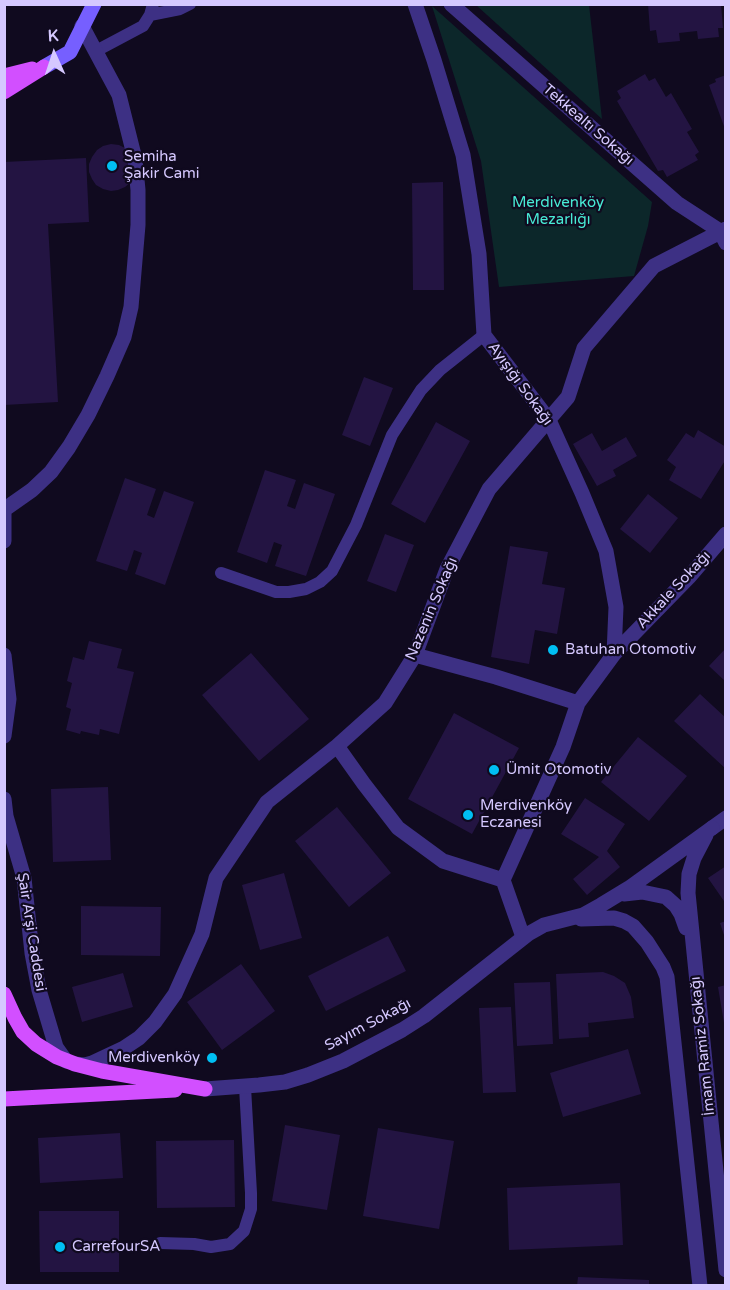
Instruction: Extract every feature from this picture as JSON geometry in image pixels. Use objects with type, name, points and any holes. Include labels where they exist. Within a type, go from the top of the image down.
[{"type":"main road","points":[[4,92],[70,52],[94,4]]},
{"type":"main road","points":[[4,76],[44,67]]},
{"type":"main road","points":[[4,994],[19,1026],[29,1038],[42,1048],[71,1063],[102,1071],[205,1089]]},
{"type":"main road","name":"Sayım Sokağı","points":[[4,1099],[205,1089]]},
{"type":"street","name":"Ayışığı Sokağı","points":[[416,4],[463,155],[479,255],[484,335],[549,420],[606,551],[616,607],[614,654]]},
{"type":"street","name":"Tekkealtı Sokağı","points":[[451,4],[677,203],[724,234]]},
{"type":"street","points":[[4,541],[5,509],[32,490],[51,472],[69,447],[107,376],[124,337],[131,307],[138,225],[135,159],[119,95],[82,26]]},
{"type":"street","name":"Nazenin Sokağı","points":[[71,1063],[92,1063],[124,1048],[139,1038],[155,1022],[175,994],[202,934],[216,878],[267,802],[337,746],[385,703],[415,655],[447,569],[489,489],[568,397],[584,348],[654,266],[724,234]]},
{"type":"street","name":"Akkale Sokağı","points":[[503,880],[562,747],[578,703],[614,654],[689,577],[726,534]]},
{"type":"street","points":[[4,655],[9,699],[4,736]]},
{"type":"street","points":[[415,655],[496,676],[578,703]]},
{"type":"street","points":[[337,746],[398,828],[443,861],[503,880],[523,937]]},
{"type":"street","name":"Şair Arşi Caddesi","points":[[4,799],[6,816],[24,878],[32,953],[39,990],[56,1047],[71,1063]]},
{"type":"street","name":"Sayım Sokağı","points":[[205,1089],[285,1082],[343,1060],[402,1030],[432,1010],[523,937],[544,925],[583,915],[613,899],[726,818]]},
{"type":"street","name":"İmam Ramiz Sokağı","points":[[712,828],[697,850],[689,874],[688,893],[726,1270]]},
{"type":"street","points":[[613,899],[634,892],[666,897],[681,914],[693,954]]},
{"type":"street","name":"İmam Ramiz Sokağı","points":[[560,921],[601,918],[624,921],[644,937],[667,977],[700,1286]]},
{"type":"lane","points":[[96,51],[143,26],[151,10],[180,9],[190,4]]},
{"type":"lane","points":[[221,573],[276,592],[306,589],[320,582],[332,571],[347,543],[392,435],[421,390],[440,370],[484,335]]},
{"type":"lane","points":[[160,1243],[212,1247],[230,1244],[244,1230],[251,1209],[245,1087]]},
{"type":"green space","points":[[476,5],[589,5],[602,119]]},
{"type":"green space","name":"Merdivenköy Mezarlığı","points":[[432,6],[652,202],[634,276],[499,287],[481,161]]},
{"type":"building","points":[[648,4],[721,4],[723,28],[718,28],[719,37],[698,39],[697,31],[679,33],[680,41],[658,43],[656,30],[650,31]]},
{"type":"building","points":[[645,74],[649,81],[655,78],[666,97],[671,93],[692,129],[687,132],[699,152],[695,155],[698,160],[667,177],[663,170],[658,171],[617,101],[621,98],[617,91]]},
{"type":"building","points":[[726,75],[725,129],[709,85],[716,82],[715,79]]},
{"type":"building","name":"Semiha Şakir Cami","points":[[111,144],[125,148],[131,154],[131,182],[125,187],[111,191],[96,185],[89,172],[89,164],[97,150]]},
{"type":"building","points":[[86,158],[89,222],[48,224],[58,402],[4,405],[4,162]]},
{"type":"building","points":[[443,182],[444,290],[413,290],[412,183]]},
{"type":"building","points":[[364,377],[393,388],[370,446],[342,435]]},
{"type":"building","points":[[436,422],[470,441],[425,523],[391,504]]},
{"type":"building","points":[[698,430],[726,447],[726,459],[701,499],[669,480],[676,467],[667,460],[686,433],[694,438]]},
{"type":"building","points":[[592,433],[602,451],[626,437],[637,456],[613,470],[616,476],[597,486],[573,444]]},
{"type":"building","points":[[265,470],[296,480],[287,506],[295,509],[304,483],[335,494],[306,576],[275,566],[282,545],[274,542],[267,563],[237,552]]},
{"type":"building","points":[[125,478],[156,489],[147,515],[154,518],[164,491],[194,502],[165,585],[135,574],[142,553],[134,550],[127,571],[96,561]]},
{"type":"building","points":[[648,494],[678,518],[650,553],[620,529]]},
{"type":"building","points":[[385,534],[414,545],[396,592],[367,581]]},
{"type":"building","points":[[510,546],[548,552],[542,584],[565,588],[557,634],[535,630],[529,664],[491,657]]},
{"type":"building","points":[[89,641],[122,649],[117,668],[134,672],[119,734],[100,729],[99,735],[81,731],[80,734],[66,730],[71,709],[66,707],[72,683],[67,681],[73,657],[84,660]]},
{"type":"building","points":[[726,648],[726,682],[709,666]]},
{"type":"building","points":[[251,653],[309,719],[259,761],[202,695]]},
{"type":"building","points":[[700,694],[726,718],[726,769],[674,721]]},
{"type":"building","points":[[454,713],[519,748],[472,834],[408,799]]},
{"type":"building","points":[[638,737],[687,776],[649,821],[601,782]]},
{"type":"building","points":[[108,787],[111,860],[53,862],[51,789]]},
{"type":"building","points":[[585,798],[625,824],[607,851],[620,867],[587,895],[573,879],[599,857],[561,834]]},
{"type":"building","points":[[337,807],[391,873],[349,907],[295,841]]},
{"type":"building","points":[[726,866],[726,904],[708,878]]},
{"type":"building","points":[[284,873],[302,938],[260,950],[242,885]]},
{"type":"building","points":[[81,906],[161,907],[160,956],[81,955]]},
{"type":"building","points":[[726,921],[726,938],[725,938],[720,923]]},
{"type":"building","points":[[388,936],[406,971],[326,1011],[308,976]]},
{"type":"building","points":[[241,964],[275,1011],[222,1050],[187,1002]]},
{"type":"building","points":[[603,972],[625,983],[631,997],[634,1018],[588,1023],[589,1037],[559,1039],[556,974]]},
{"type":"building","points":[[123,973],[133,1007],[82,1022],[72,987]]},
{"type":"building","points":[[550,982],[553,1044],[517,1046],[514,983]]},
{"type":"building","points":[[726,985],[726,1023],[724,1023],[718,987]]},
{"type":"building","points":[[511,1007],[516,1092],[483,1093],[479,1008]]},
{"type":"building","points":[[628,1049],[641,1094],[563,1117],[550,1073]]},
{"type":"building","points":[[285,1125],[340,1135],[327,1210],[272,1201]]},
{"type":"building","points":[[378,1128],[454,1141],[439,1229],[363,1216]]},
{"type":"building","points":[[120,1133],[123,1178],[40,1183],[38,1138]]},
{"type":"building","points":[[234,1140],[235,1207],[157,1208],[156,1141]]},
{"type":"building","points":[[620,1183],[623,1245],[509,1250],[507,1188]]},
{"type":"building","points":[[39,1211],[119,1211],[119,1272],[40,1272]]},
{"type":"building","points":[[578,1277],[649,1280],[649,1286],[577,1286]]},
{"type":"place","name":"Semiha Şakir Cami","points":[[112,166]]},
{"type":"place","name":"Batuhan Otomotiv","points":[[553,650]]},
{"type":"place","name":"Ümit Otomotiv","points":[[494,770]]},
{"type":"place","name":"Merdivenköy Eczanesi","points":[[468,815]]},
{"type":"place","name":"Merdivenköy","points":[[212,1058]]},
{"type":"place","name":"CarrefourSA","points":[[60,1247]]}]
